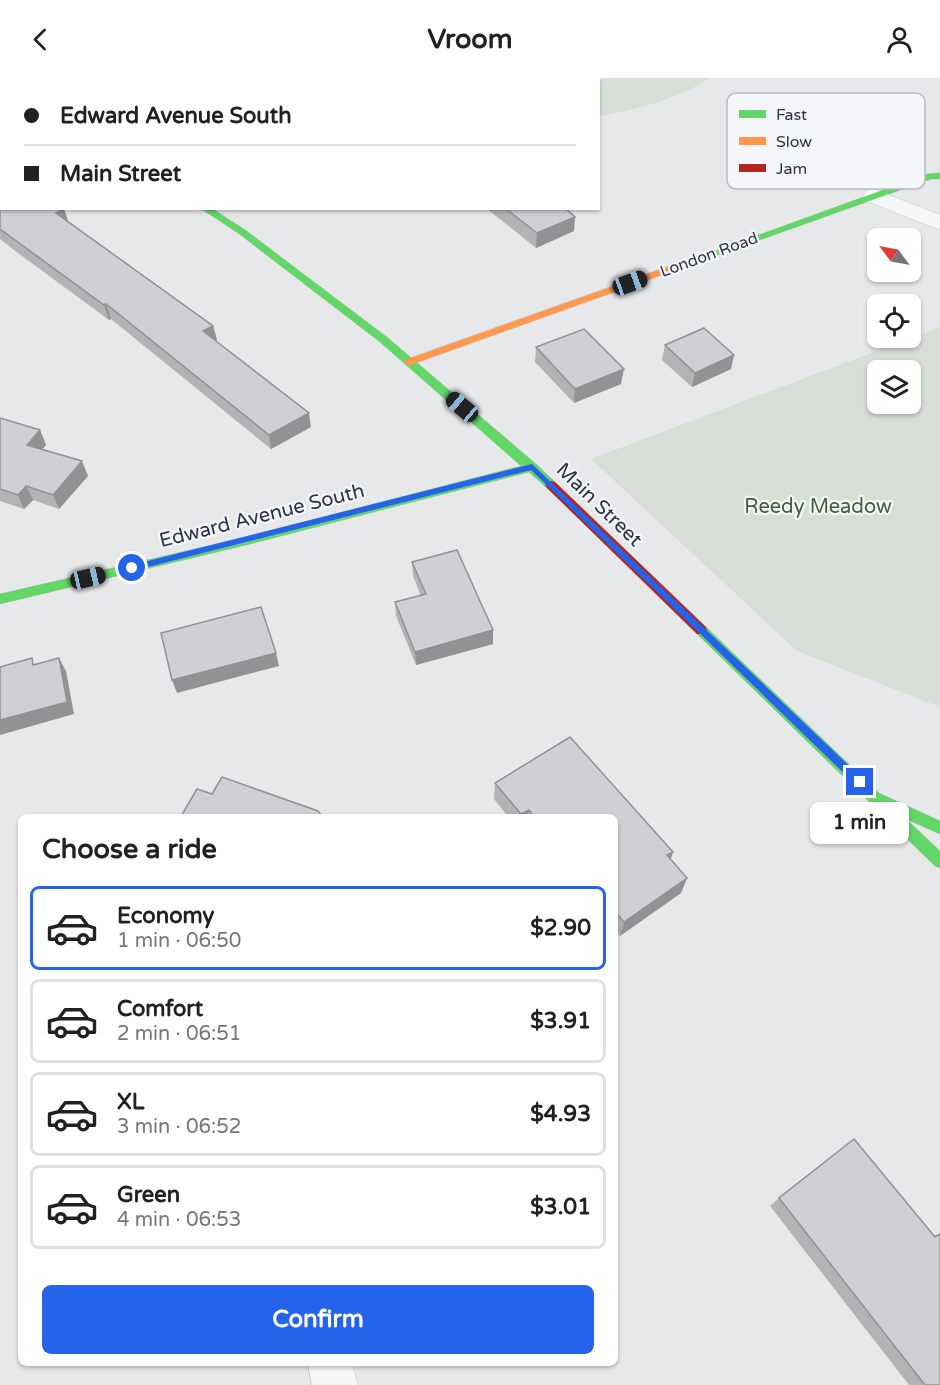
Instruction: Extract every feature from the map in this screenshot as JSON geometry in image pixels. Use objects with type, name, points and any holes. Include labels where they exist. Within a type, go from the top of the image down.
[{"type":"main road","name":"London Road","points":[[925,178],[940,176]]},
{"type":"main road","name":"London Road","points":[[409,362],[894,189]]},
{"type":"main road","name":"Main Street","points":[[207,210],[241,231],[409,362],[532,467],[940,861]]},
{"type":"main road","name":"Edward Avenue South","points":[[0,599],[242,542],[532,467]]},
{"type":"main road","points":[[876,798],[940,828]]},
{"type":"street","points":[[874,196],[940,223]]},
{"type":"street","points":[[330,1366],[335,1385]]},
{"type":"green space","points":[[600,78],[710,78],[684,92],[629,110],[600,116]]},
{"type":"green space","name":"Reedy Meadow","points":[[940,327],[940,707],[797,651],[591,459],[884,348],[921,348],[921,334]]},
{"type":"building","points":[[0,210],[62,210],[56,213],[213,326],[203,331],[309,413],[269,435],[106,304],[104,305],[0,229]]},
{"type":"building","points":[[508,210],[567,210],[575,217],[537,233]]},
{"type":"building","points":[[704,328],[734,355],[695,373],[665,345]]},
{"type":"building","points":[[584,329],[624,369],[575,389],[536,347]]},
{"type":"building","points":[[0,418],[40,430],[27,445],[82,461],[53,495],[26,486],[18,495],[0,489]]},
{"type":"building","points":[[457,550],[493,630],[415,652],[395,602],[426,594],[412,562]]},
{"type":"building","points":[[261,607],[276,653],[172,680],[161,633]]},
{"type":"building","points":[[32,658],[33,665],[59,658],[67,702],[0,720],[0,667]]},
{"type":"building","points":[[570,737],[673,852],[667,855],[687,878],[624,922],[618,915],[618,814],[532,814],[529,810],[521,814],[495,783]]},
{"type":"building","points":[[222,777],[318,811],[320,814],[182,814],[197,789],[212,794]]},
{"type":"building","points":[[854,1139],[935,1237],[940,1234],[940,1385],[925,1385],[779,1198]]},
{"type":"traffic: fast","points":[[925,178],[940,176]]},
{"type":"traffic: fast","points":[[681,265],[894,189]]},
{"type":"traffic: fast","points":[[207,210],[241,231],[384,340],[551,485]]},
{"type":"traffic: fast","points":[[0,599],[242,542],[532,467]]},
{"type":"traffic: fast","points":[[701,630],[940,861]]},
{"type":"traffic: fast","points":[[876,798],[940,828]]},
{"type":"traffic: slow","points":[[409,362],[681,265]]},
{"type":"traffic: jam","points":[[551,485],[701,630]]},
{"type":"route","points":[[132,568],[532,467],[860,782]]}]
